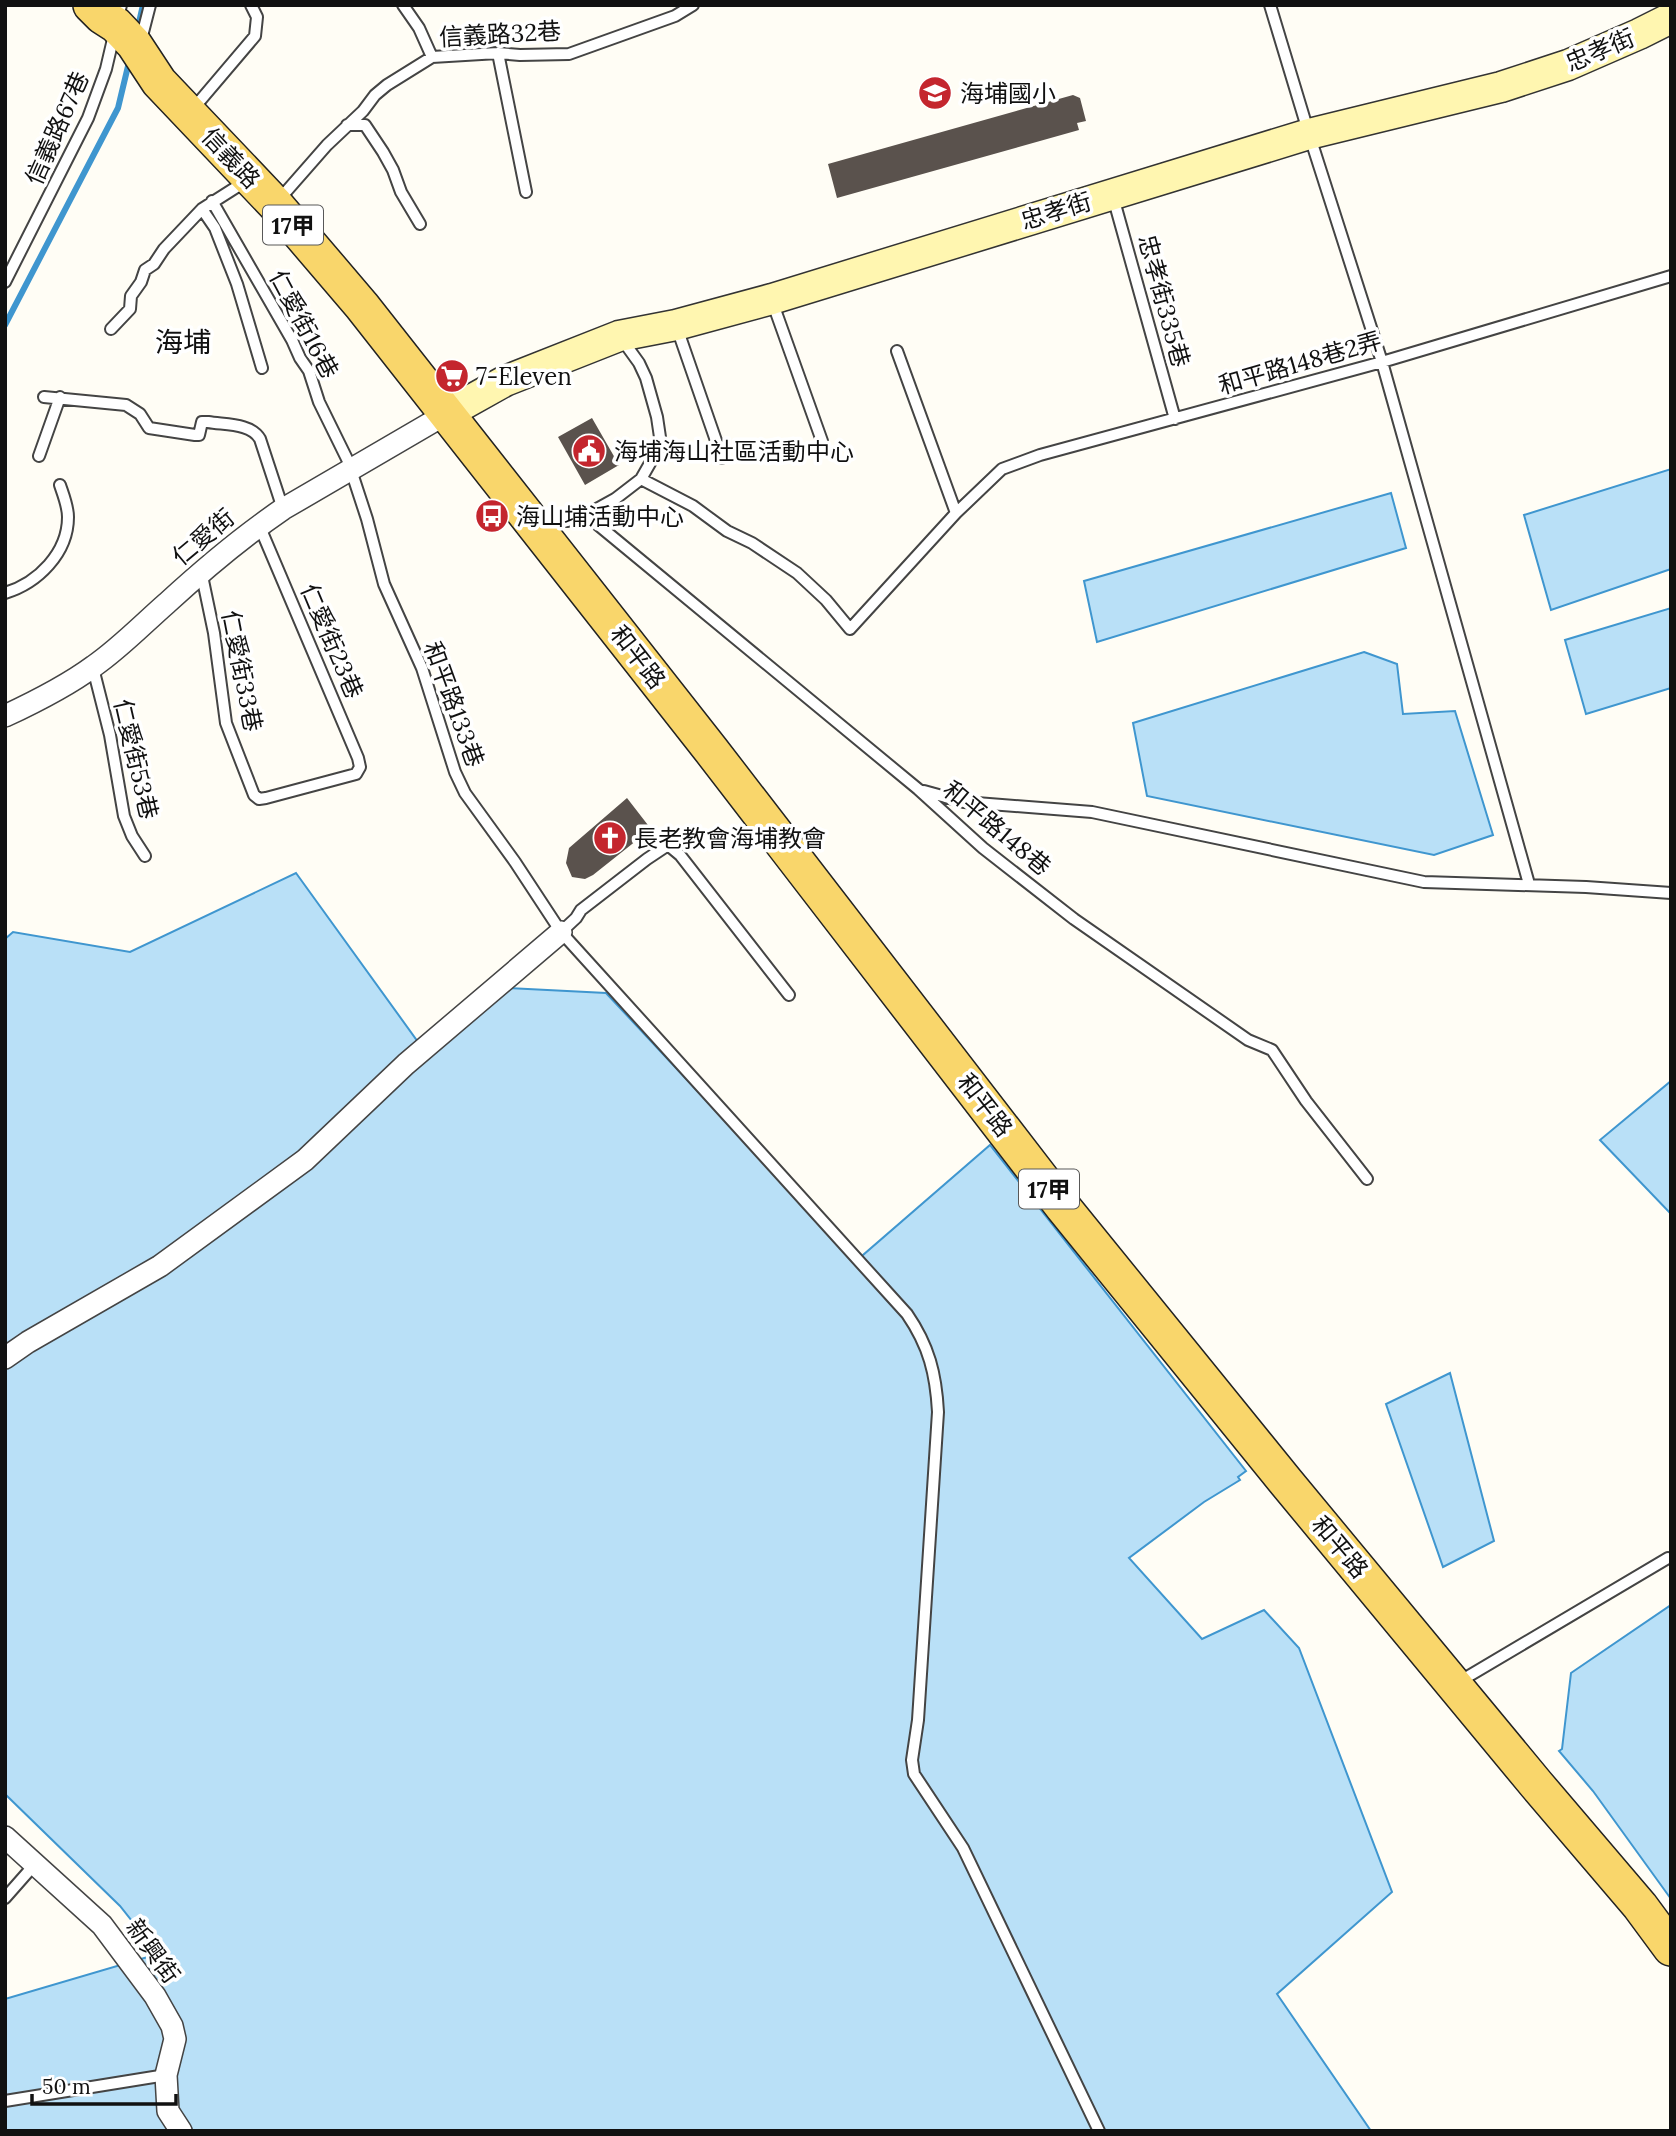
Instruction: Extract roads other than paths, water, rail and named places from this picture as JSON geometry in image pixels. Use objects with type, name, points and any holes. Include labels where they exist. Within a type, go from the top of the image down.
[{"type":"main road","name":"信義路","points":[[120,27],[159,82],[275,204],[362,306],[446,414]]},
{"type":"main road","name":"和平路","points":[[446,414],[711,750],[1063,1207],[1454,1685],[1640,1906],[1671,1948]]},
{"type":"street","name":"忠孝街","points":[[446,414],[505,381],[619,335],[676,325],[772,299],[1309,134],[1515,82],[1568,65],[1671,18]]},
{"type":"street","name":"仁愛街","points":[[5,716],[93,668],[201,571],[259,525],[446,414]]},
{"type":"street","points":[[5,1358],[160,1266],[305,1160],[406,1064],[561,932]]},
{"type":"street","name":"新興街","points":[[5,1837],[102,1925],[155,1996],[172,2026],[175,2039],[167,2087]]},
{"type":"street","points":[[167,2087],[168,2110],[181,2131]]},
{"type":"lane","name":"信義路67巷","points":[[5,282],[88,118],[120,27],[150,5]]},
{"type":"lane","points":[[189,113],[255,36],[257,17],[251,5]]},
{"type":"lane","points":[[403,5],[419,28],[432,57]]},
{"type":"lane","name":"信義路32巷","points":[[275,204],[327,145],[387,85],[432,57],[569,54],[667,20],[693,5]]},
{"type":"lane","points":[[1270,5],[1382,362],[1529,884]]},
{"type":"lane","points":[[498,54],[526,192]]},
{"type":"lane","points":[[347,125],[365,125],[383,152],[401,192],[420,224]]},
{"type":"lane","points":[[111,329],[131,309],[131,296],[141,282],[145,270],[154,264],[164,249],[202,209],[250,179]]},
{"type":"lane","name":"忠孝街335巷","points":[[1112,194],[1175,419]]},
{"type":"lane","name":"仁愛街16巷","points":[[212,201],[309,371],[319,401],[351,470]]},
{"type":"lane","points":[[202,209],[215,228],[237,284],[262,368]]},
{"type":"lane","name":"和平路148巷2弄","points":[[641,479],[693,506],[727,531],[752,543],[797,573],[826,600],[850,629],[956,513],[1002,469],[1040,455],[1382,362],[1671,276]]},
{"type":"lane","points":[[772,299],[822,441]]},
{"type":"lane","points":[[676,325],[722,458]]},
{"type":"lane","points":[[528,517],[567,521],[586,515],[615,499],[641,479],[661,444],[646,378],[619,335]]},
{"type":"lane","points":[[897,351],[956,513]]},
{"type":"lane","points":[[44,397],[126,405],[140,414],[149,428],[195,435],[199,435],[202,422],[248,428],[256,432],[260,439],[283,509]]},
{"type":"lane","points":[[39,456],[60,397]]},
{"type":"lane","name":"和平路133巷","points":[[351,470],[384,584],[422,668],[455,772],[465,793],[561,932],[907,1314],[928,1350],[936,1383],[938,1412],[918,1720],[912,1760],[914,1774],[963,1848],[1099,2131]]},
{"type":"lane","points":[[5,593],[34,580],[44,572],[66,536],[69,515],[60,485]]},
{"type":"lane","name":"和平路148巷","points":[[586,515],[918,789],[983,848],[1074,919],[1248,1040],[1272,1050],[1306,1101],[1367,1179]]},
{"type":"lane","name":"仁愛街23巷","points":[[259,525],[358,758],[360,767],[356,774]]},
{"type":"lane","name":"仁愛街33巷","points":[[201,571],[214,633],[226,723],[254,795],[259,799],[266,798],[356,774]]},
{"type":"lane","name":"仁愛街53巷","points":[[93,668],[110,735],[124,816],[132,836],[145,856]]},
{"type":"lane","points":[[918,789],[964,802],[1092,812],[1424,882],[1529,884],[1671,893]]},
{"type":"lane","points":[[561,932],[582,910],[668,845],[680,855],[789,995]]},
{"type":"lane","points":[[1454,1685],[1668,1558]]},
{"type":"lane","points":[[5,1898],[35,1864]]},
{"type":"lane","points":[[5,2101],[167,2087]]},
{"type":"water","points":[[1671,469],[1671,569],[1551,610],[1524,515]]},
{"type":"water","points":[[1391,493],[1406,548],[1097,642],[1084,581]]},
{"type":"water","points":[[1671,608],[1671,688],[1586,714],[1565,640]]},
{"type":"water","points":[[1364,652],[1397,664],[1403,714],[1455,711],[1493,835],[1434,855],[1147,796],[1133,723]]},
{"type":"water","points":[[296,873],[426,1053],[508,988],[606,993],[856,1261],[990,1145],[1246,1471],[1238,1477],[1240,1480],[1204,1502],[1129,1558],[1202,1639],[1264,1610],[1299,1648],[1392,1892],[1277,1994],[1371,2131],[5,2131],[5,1999],[158,1954],[120,1906],[5,1794],[5,939],[13,932],[130,952]]},
{"type":"water","points":[[1671,1081],[1671,1214],[1600,1140]]},
{"type":"water","points":[[1450,1373],[1494,1541],[1443,1567],[1386,1404]]},
{"type":"water","points":[[1671,1605],[1671,1899],[1593,1791],[1559,1751],[1562,1749],[1571,1673]]},
{"type":"waterway","points":[[137,31],[143,5]]},
{"type":"waterway","points":[[5,325],[118,108],[129,62]]},
{"type":"place","name":"海埔國小","points":[[935,93]]},
{"type":"place","name":"7-Eleven","points":[[452,376]]},
{"type":"place","name":"海埔海山社區活動中心","points":[[589,451]]},
{"type":"place","name":"海山埔活動中心","points":[[492,516]]},
{"type":"place","name":"長老教會海埔教會","points":[[610,838]]},
{"type":"district","name":"海埔","points":[[183,342]]}]
